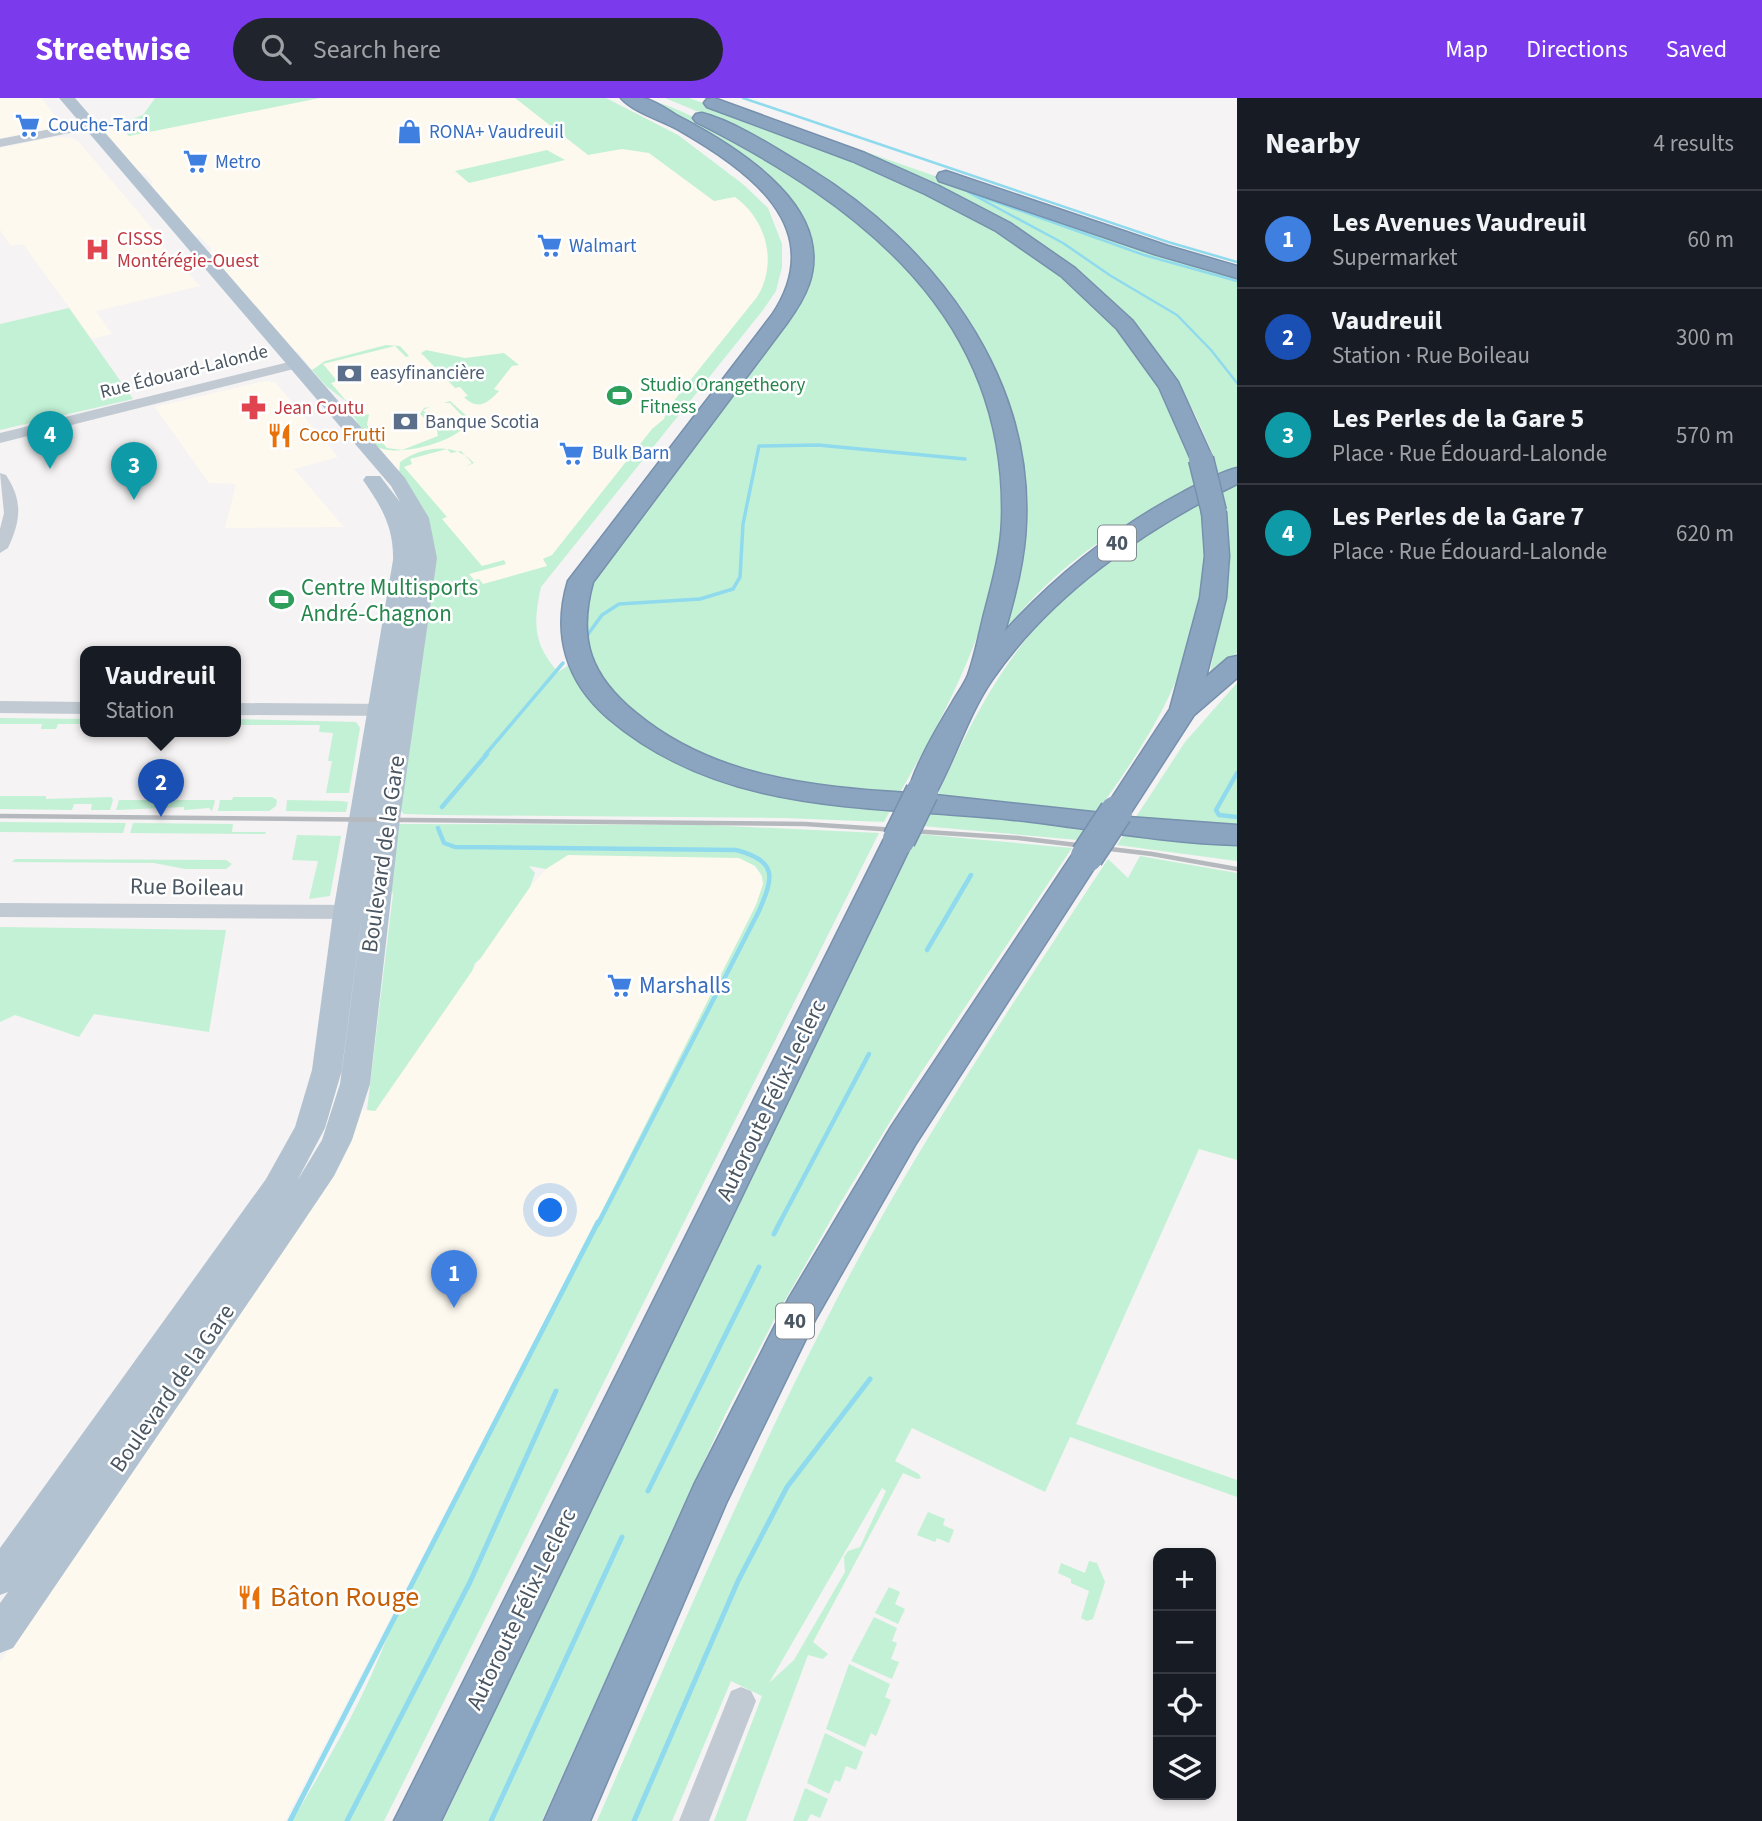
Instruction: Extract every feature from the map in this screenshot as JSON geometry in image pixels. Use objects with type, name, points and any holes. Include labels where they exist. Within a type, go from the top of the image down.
[{"type":"highway","points":[[630,98],[703,137],[765,184],[783,203],[795,222],[803,244],[805,264],[797,291],[779,319],[581,581],[573,612],[573,644],[582,668],[600,696],[634,728],[666,748],[703,766],[768,786],[831,795],[1013,810],[1148,828],[1237,835]]},
{"type":"highway","points":[[655,98],[772,152],[845,201],[885,234],[922,272],[943,297],[974,344],[993,385],[1003,417],[1010,453],[1014,500],[1009,562],[981,676]]},
{"type":"highway","points":[[700,98],[900,173],[970,207],[1044,254],[1098,299],[1149,356],[1181,407],[1201,459],[1214,512],[1217,556],[1213,598],[1184,709]]},
{"type":"highway","points":[[713,98],[1129,240],[1237,272]]},
{"type":"highway","name":"Autoroute Félix-Leclerc","points":[[416,1821],[981,676],[1044,604],[1100,555],[1165,512],[1237,475]]},
{"type":"highway","name":"40","points":[[567,1821],[713,1489],[800,1312],[906,1127],[1184,709],[1237,664]]},
{"type":"main road","name":"Boulevard de la Gare","points":[[51,98],[84,126]]},
{"type":"main road","name":"Boulevard de la Gare","points":[[0,1635],[13,1569],[272,1195],[295,1158],[315,1114],[327,1070],[360,912],[392,710],[405,552],[401,529],[383,492],[288,366],[84,126],[67,98]]},
{"type":"street","points":[[0,143],[84,126]]},
{"type":"street","name":"Rue Édouard-Lalonde","points":[[0,438],[288,366]]},
{"type":"street","points":[[0,478],[11,498],[13,510],[0,548]]},
{"type":"street","points":[[0,707],[80,708]]},
{"type":"street","points":[[241,709],[392,710]]},
{"type":"street","name":"Rue Boileau","points":[[0,910],[360,912]]},
{"type":"street","points":[[694,1821],[741,1701]]},
{"type":"shaded area","points":[[0,98],[42,98],[61,124],[50,129],[0,138]]},
{"type":"shaded area","points":[[313,98],[515,98],[579,147],[627,137],[714,201],[745,193],[757,205],[777,265],[749,321],[541,587],[460,599],[418,499],[362,431],[348,409],[352,405],[326,386],[299,353],[292,350],[210,254],[211,248],[200,237],[192,234],[151,189],[153,183],[146,174],[136,171],[104,133],[117,124],[126,133]]},
{"type":"shaded area","points":[[56,137],[72,138],[79,142],[163,241],[162,245],[200,286],[96,311],[112,334],[92,339],[23,244],[11,246],[0,230],[0,148]]},
{"type":"shaded area","points":[[264,381],[275,382],[338,457],[294,469],[344,527],[225,528],[236,484],[209,483],[155,407]]},
{"type":"shaded area","points":[[568,855],[739,858],[748,861],[760,871],[763,884],[756,905],[611,1193],[285,1821],[0,1821],[0,1662],[359,1109],[376,1111],[530,887],[546,869]]},
{"type":"green space","points":[[155,98],[320,98],[129,136],[117,124],[143,115]]},
{"type":"green space","points":[[515,98],[606,98],[678,135],[744,185],[768,208],[782,244],[782,267],[776,291],[541,587],[537,632],[544,652],[558,672],[569,665],[590,695],[615,720],[643,742],[674,760],[893,805],[884,822],[785,818],[404,814],[401,811],[424,510],[399,473],[400,462],[419,452],[447,449],[410,459],[412,464],[404,467],[447,517],[442,519],[482,566],[504,560],[506,564],[469,574],[474,580],[479,579],[483,584],[547,566],[543,559],[552,555],[652,429],[664,419],[668,408],[757,297],[767,271],[768,257],[762,230],[746,207],[735,197],[714,201],[649,153],[622,149],[588,155]]},
{"type":"green space","points":[[636,98],[671,107],[716,129],[793,174],[843,208],[889,248],[928,292],[960,341],[984,393],[998,449],[1003,509],[996,571],[969,657],[943,714],[899,794],[775,781],[700,758],[622,709],[583,647],[587,590],[804,293],[790,204]]},
{"type":"green space","points":[[665,98],[689,98],[839,152],[969,212],[1055,270],[1120,330],[1157,379],[1184,435],[1199,485],[1147,512],[1096,544],[1050,582],[1010,625],[1005,623],[1021,484],[1019,448],[1007,402],[984,347],[953,297],[915,253],[872,213],[823,178],[719,121]]},
{"type":"green space","points":[[849,146],[1035,211],[1237,275],[1237,468],[1218,476],[1212,452],[1172,373],[1139,332],[1023,233],[947,189]]},
{"type":"green space","points":[[547,150],[565,160],[469,183],[455,171]]},
{"type":"green space","points":[[69,308],[133,399],[0,430],[0,324]]},
{"type":"green space","points":[[386,345],[400,346],[409,356],[406,357],[395,346],[323,364],[337,381],[331,383],[347,402],[326,386],[312,370],[325,361]]},
{"type":"green space","points":[[426,350],[465,358],[504,353],[519,365],[512,366],[494,389],[499,391],[487,402],[474,404],[464,397],[468,396],[460,387],[455,388],[421,353]]},
{"type":"green space","points":[[450,401],[469,418],[465,426],[444,440],[403,450],[438,436],[437,430],[420,414],[424,408],[430,407],[423,410],[441,430],[461,428],[459,423],[467,421],[450,403],[444,403]]},
{"type":"green space","points":[[351,406],[360,416],[369,414],[367,425],[387,448],[401,450],[387,450],[373,444],[348,409]]},
{"type":"green space","points":[[1237,483],[1237,653],[1210,673],[1228,560],[1222,490]]},
{"type":"green space","points":[[1202,500],[1205,545],[1203,588],[1195,628],[1182,667],[1145,741],[1096,813],[937,796],[986,698],[1025,641],[1048,614],[1115,554]]},
{"type":"green space","points":[[1237,683],[1237,827],[1134,820],[1185,742]]},
{"type":"green space","points":[[0,718],[80,719],[80,724],[58,724],[56,729],[41,729],[42,724],[0,724]]},
{"type":"green space","points":[[241,719],[356,722],[360,728],[349,793],[326,793],[332,761],[328,761],[333,733],[319,732],[320,725],[241,725]]},
{"type":"green space","points":[[0,796],[46,796],[46,799],[111,797],[113,800],[110,810],[91,810],[92,804],[74,804],[72,810],[0,809]]},
{"type":"green space","points":[[233,797],[272,797],[277,800],[276,806],[269,811],[218,811],[220,800],[232,800]]},
{"type":"green space","points":[[119,800],[215,801],[212,811],[209,808],[184,810],[184,807],[116,810]]},
{"type":"green space","points":[[287,800],[348,802],[346,812],[286,811]]},
{"type":"green space","points":[[931,808],[1088,825],[1078,840],[922,826]]},
{"type":"green space","points":[[0,822],[126,823],[123,833],[0,832]]},
{"type":"green space","points":[[133,823],[233,824],[232,832],[266,832],[130,833]]},
{"type":"green space","points":[[396,824],[705,825],[879,833],[384,1821],[292,1821],[351,1717],[377,1663],[398,1607],[611,1193],[756,905],[763,884],[762,876],[755,866],[739,858],[568,855],[546,869],[529,866],[535,873],[530,887],[375,1111],[367,1110],[393,894],[390,885]]},
{"type":"green space","points":[[1126,831],[1189,842],[1237,846],[1237,861],[1117,845]]},
{"type":"green space","points":[[918,834],[1072,848],[910,1089],[776,1316],[725,1415],[542,1821],[443,1821],[713,1254]]},
{"type":"green space","points":[[297,835],[341,836],[330,896],[309,899],[318,861],[292,860]]},
{"type":"green space","points":[[1140,856],[1237,873],[1237,1160],[1199,1149],[1076,1424],[1237,1480],[1237,1497],[1070,1437],[1045,1492],[912,1428],[895,1461],[919,1474],[921,1478],[903,1473],[813,1642],[828,1654],[823,1659],[808,1655],[746,1821],[714,1821],[762,1696],[731,1681],[672,1821],[597,1821],[743,1492],[805,1361],[868,1240],[967,1075],[1108,859],[1128,878]],"holes":[[[882,1488],[886,1491],[860,1547],[848,1551],[844,1557],[845,1572],[794,1660],[769,1683]]]},
{"type":"green space","points":[[15,859],[226,860],[232,864],[226,869],[185,869],[154,863],[12,862]]},
{"type":"green space","points":[[0,927],[226,930],[209,1032],[94,1014],[79,1037],[15,1015],[0,1022]]},
{"type":"green space","points":[[928,1512],[945,1519],[943,1525],[954,1530],[949,1543],[937,1538],[935,1542],[917,1535]]},
{"type":"green space","points":[[1089,1561],[1097,1563],[1105,1582],[1093,1619],[1087,1621],[1081,1618],[1089,1591],[1071,1583],[1071,1579],[1058,1573],[1061,1563],[1085,1573]]},
{"type":"green space","points":[[889,1587],[900,1592],[895,1604],[905,1609],[898,1624],[875,1613]]},
{"type":"green space","points":[[874,1617],[897,1628],[892,1641],[897,1643],[891,1659],[899,1662],[892,1679],[851,1661]]},
{"type":"green space","points":[[849,1664],[890,1684],[885,1697],[891,1700],[876,1736],[871,1733],[865,1747],[826,1729]]},
{"type":"green space","points":[[825,1733],[863,1752],[856,1770],[846,1766],[840,1782],[835,1780],[829,1794],[807,1783]]},
{"type":"green space","points":[[805,1788],[828,1799],[820,1818],[811,1814],[807,1821],[793,1821]]},
{"type":"waterway","points":[[743,98],[1168,242],[1237,262]]},
{"type":"waterway","points":[[1237,281],[1144,255],[968,192],[1063,243],[1111,276],[1177,315],[1211,350],[1237,383]]},
{"type":"waterway","points":[[586,637],[602,615],[619,604],[700,599],[733,589],[740,577],[743,524],[759,446],[818,445],[965,459]]},
{"type":"waterway","points":[[485,755],[563,663]]},
{"type":"waterway","points":[[442,807],[487,754]]},
{"type":"waterway","points":[[1237,773],[1216,810],[1219,815],[1237,817]]},
{"type":"waterway","points":[[438,828],[444,843],[455,847],[736,850],[760,860],[769,872],[767,889],[759,911],[598,1224]]},
{"type":"waterway","points":[[927,950],[971,875]]},
{"type":"waterway","points":[[779,1224],[869,1054]]},
{"type":"waterway","points":[[290,1821],[598,1222]]},
{"type":"waterway","points":[[774,1234],[779,1224]]},
{"type":"waterway","points":[[648,1491],[759,1267]]},
{"type":"waterway","points":[[634,1821],[738,1581],[787,1487],[870,1379]]},
{"type":"waterway","points":[[347,1821],[470,1582],[556,1391]]},
{"type":"waterway","points":[[491,1821],[622,1537]]},
{"type":"railway","points":[[0,816],[805,824],[1018,838],[1152,854],[1237,869]]},
{"type":"place","name":"Couche-Tard","points":[[28,125]]},
{"type":"place","name":"RONA+ Vaudreuil","points":[[409,132]]},
{"type":"place","name":"Metro","points":[[195,162]]},
{"type":"place","name":"Walmart","points":[[549,246]]},
{"type":"place","name":"CISSS Montérégie-Ouest","points":[[97,250]]},
{"type":"place","name":"easyfinancière","points":[[350,373]]},
{"type":"place","name":"Studio Orangetheory Fitness","points":[[620,396]]},
{"type":"place","name":"Jean Coutu","points":[[254,408]]},
{"type":"place","name":"Banque Scotia","points":[[405,422]]},
{"type":"place","name":"Coco Frutti","points":[[279,435]]},
{"type":"place","name":"Bulk Barn","points":[[572,453]]},
{"type":"place","name":"Les Perles de la Gare 7","points":[[50,469]]},
{"type":"place","name":"Les Perles de la Gare 5","points":[[134,500]]},
{"type":"place","name":"Centre Multisports André-Chagnon","points":[[281,600]]},
{"type":"place","name":"Vaudreuil","points":[[161,817]]},
{"type":"place","name":"Marshalls","points":[[619,985]]},
{"type":"place","name":"Les Avenues Vaudreuil","points":[[454,1308]]},
{"type":"place","name":"Bâton Rouge","points":[[250,1597]]}]
